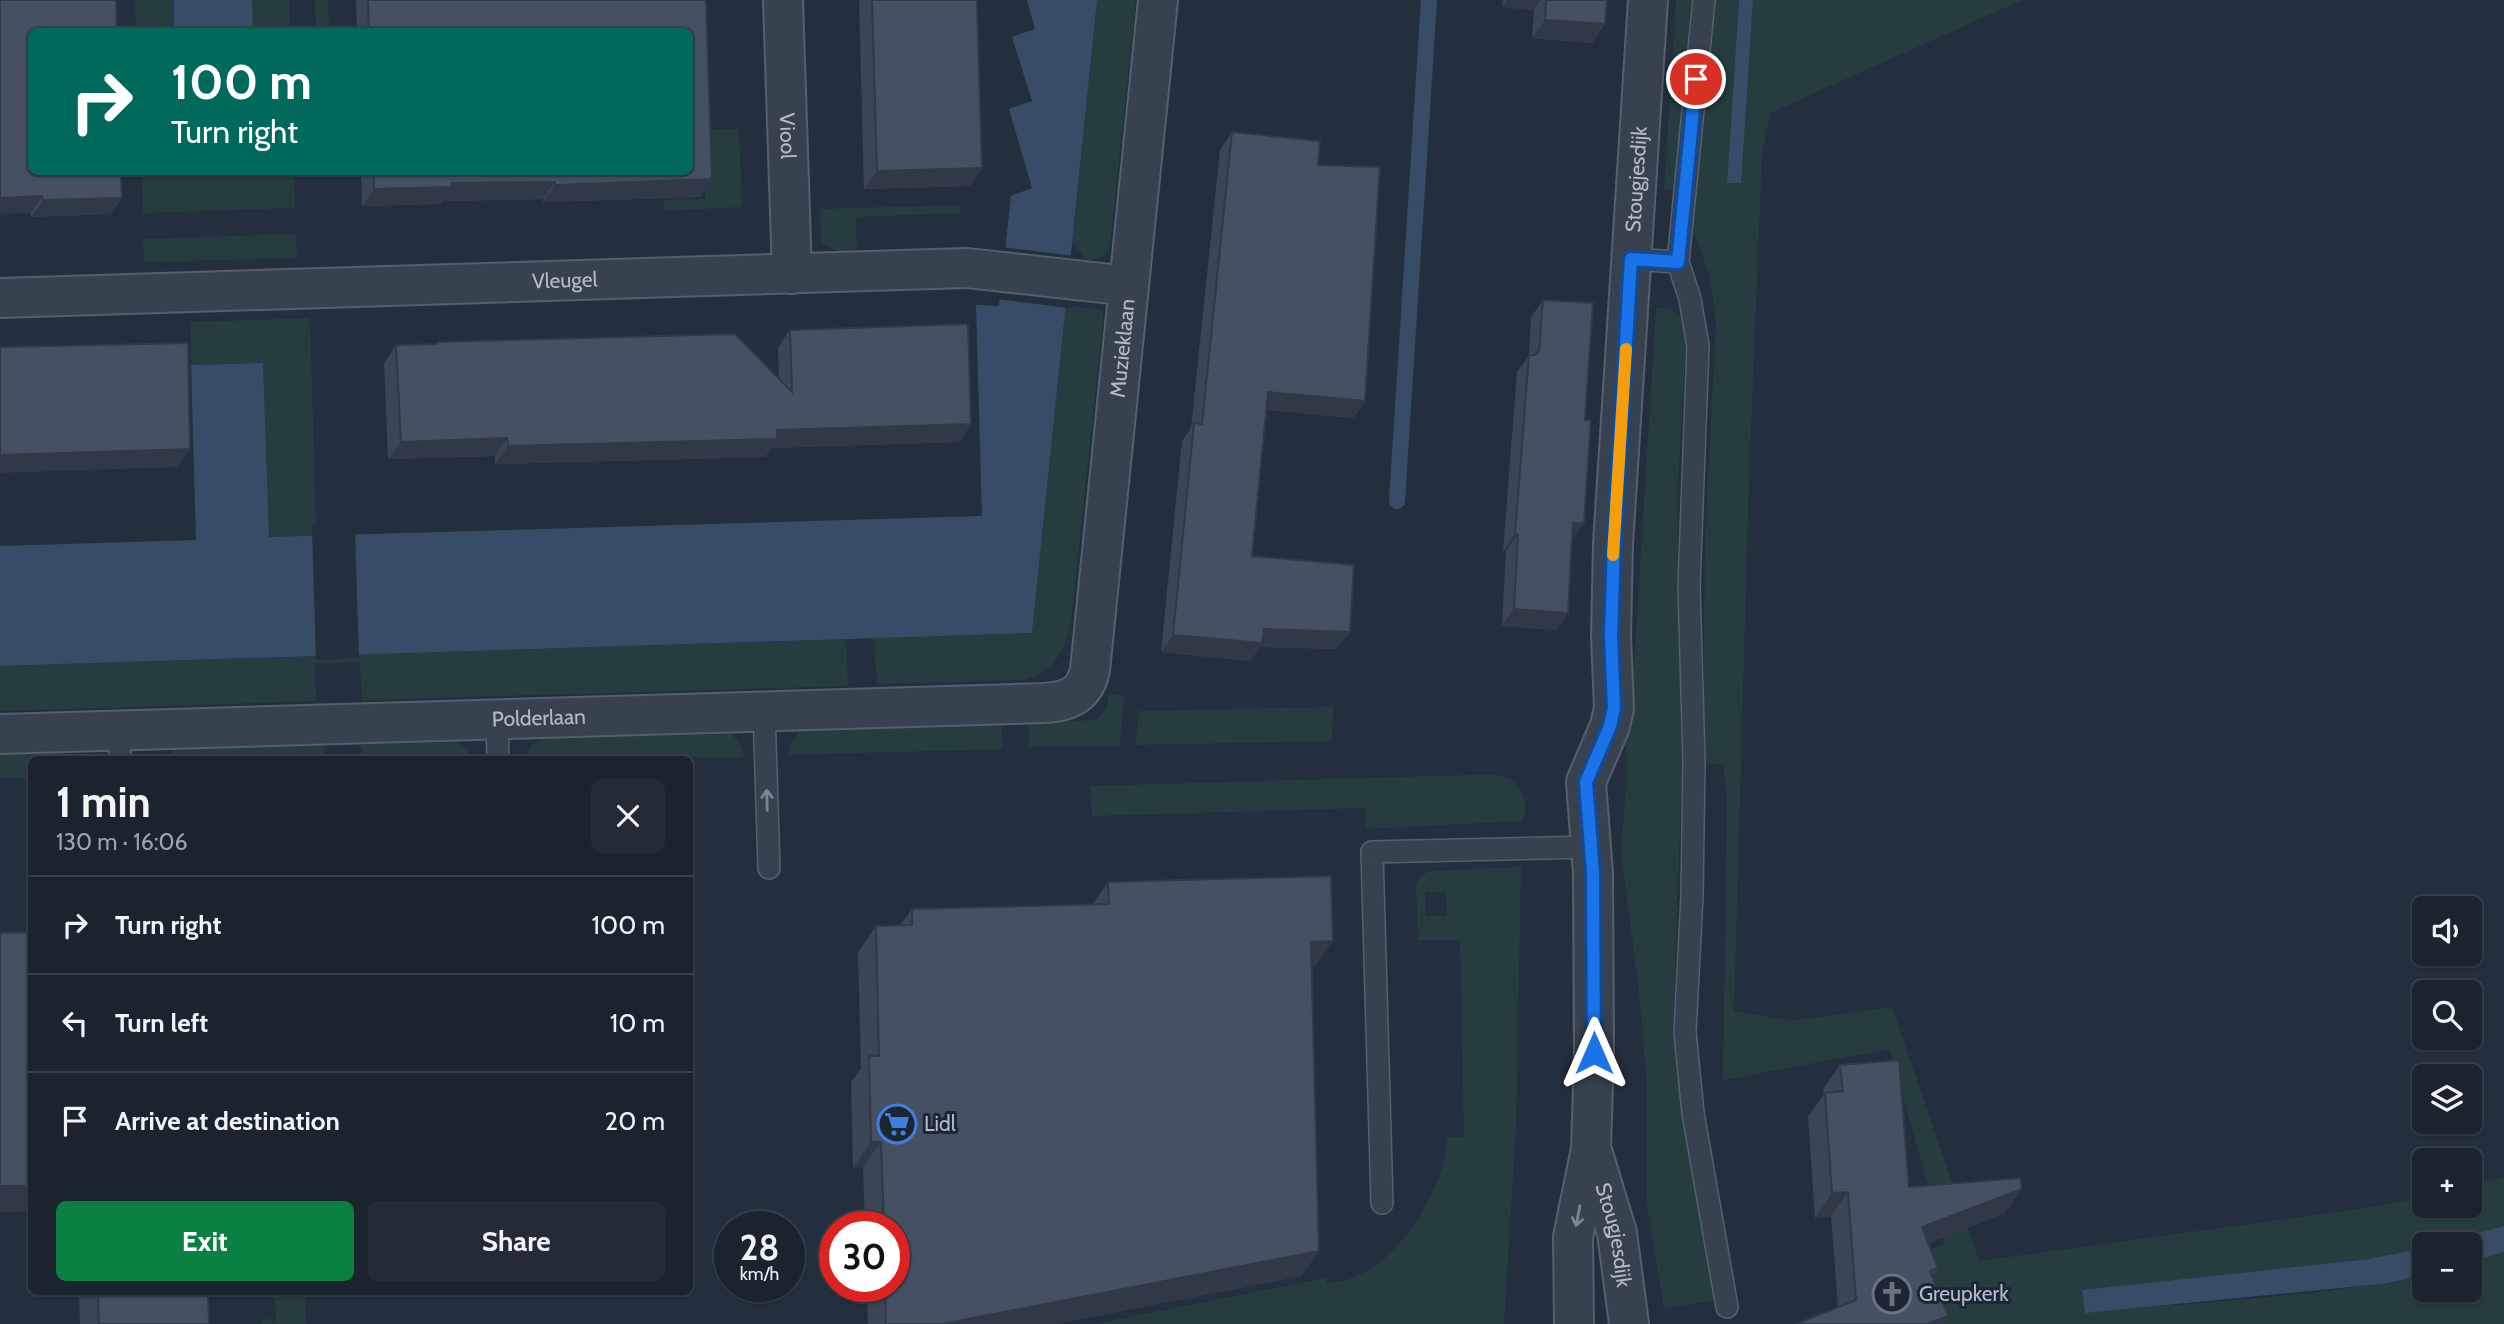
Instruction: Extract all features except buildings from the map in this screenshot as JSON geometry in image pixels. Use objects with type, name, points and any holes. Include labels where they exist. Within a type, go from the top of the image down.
[{"type":"street","name":"Viool","points":[[783,0],[792,274]]},
{"type":"street","name":"Muzieklaan","points":[[1078,694],[1084,690],[1090,670],[1158,0]]},
{"type":"street","name":"Stougjesdijk","points":[[1574,1324],[1573,1237],[1591,1149],[1594,971],[1591,847],[1586,782],[1610,726],[1615,701],[1611,636],[1613,558],[1648,0]]},
{"type":"street","name":"Vleugel","points":[[0,298],[967,268],[1129,286]]},
{"type":"street","name":"Polderlaan","points":[[0,734],[120,745],[497,718],[1014,704],[1064,700],[1078,694]]},
{"type":"street","name":"Stougjesdijk","points":[[1591,1149],[1616,1233],[1629,1324]]},
{"type":"lane","points":[[1704,0],[1678,262],[1692,309],[1698,346],[1689,586],[1694,762],[1692,896],[1685,1032],[1693,1113],[1727,1307]]},
{"type":"lane","points":[[1631,259],[1678,262]]},
{"type":"lane","points":[[765,710],[769,868]]},
{"type":"lane","points":[[497,718],[498,756]]},
{"type":"lane","points":[[1382,1203],[1372,852],[1591,847]]},
{"type":"green space","points":[[135,0],[174,0],[174,28],[136,28]]},
{"type":"green space","points":[[252,0],[289,0],[290,28],[253,28]]},
{"type":"green space","points":[[315,0],[328,0],[329,28],[316,28]]},
{"type":"green space","points":[[1097,0],[1136,0],[1110,246],[1106,255],[1087,260],[1072,242]]},
{"type":"green space","points":[[1676,0],[1694,0],[1674,190],[1664,189]]},
{"type":"green space","points":[[1714,0],[1739,0],[1727,182],[1740,183],[1753,0],[2022,0],[1770,113],[1762,153],[1749,478],[1734,1011],[1790,1021],[1892,1007],[1979,1261],[2360,1209],[2412,1199],[2412,1218],[2482,1218],[2482,1183],[2504,1177],[2504,1226],[2482,1232],[2412,1232],[2412,1250],[2369,1259],[2083,1290],[2085,1312],[2298,1294],[2412,1278],[2412,1302],[2482,1302],[2482,1258],[2504,1252],[2504,1324],[1933,1324],[1909,1262],[1944,1243],[1890,1049],[1723,1080],[1727,797],[1723,764],[1703,763],[1705,536],[1716,322],[1710,277],[1691,224]]},
{"type":"green space","points":[[739,129],[742,207],[664,211],[664,200],[705,199],[705,130]]},
{"type":"green space","points":[[142,175],[294,175],[295,208],[143,213]]},
{"type":"green space","points":[[960,205],[960,213],[856,217],[857,254],[838,251],[821,242],[820,209]]},
{"type":"green space","points":[[296,234],[297,258],[144,262],[143,239]]},
{"type":"green space","points":[[1065,308],[1102,310],[1103,320],[1072,614],[1063,647],[1044,671],[1024,680],[877,684],[874,638],[1032,633]]},
{"type":"green space","points":[[1656,308],[1671,310],[1680,316],[1686,342],[1677,502],[1682,771],[1673,1029],[1678,1082],[1715,1300],[1664,1308],[1647,1204],[1647,1084],[1639,992],[1621,850],[1627,777],[1625,736],[1634,667]]},
{"type":"green space","points":[[310,318],[316,524],[312,526],[312,536],[269,537],[262,363],[191,365],[191,322]]},
{"type":"green space","points":[[846,639],[848,686],[362,700],[360,662],[315,663],[316,701],[0,711],[0,666]]},
{"type":"green space","points":[[1109,693],[1125,696],[1119,746],[1029,747],[1028,723],[1096,720],[1107,707]]},
{"type":"green space","points":[[1333,707],[1332,741],[1135,745],[1139,711]]},
{"type":"green space","points":[[1001,724],[1003,749],[787,755],[790,745],[800,731]]},
{"type":"green space","points":[[732,734],[741,746],[744,757],[526,756],[532,745],[541,739]]},
{"type":"green space","points":[[457,742],[470,756],[362,756],[361,745]]},
{"type":"green space","points":[[324,745],[324,756],[173,756],[172,750]]},
{"type":"green space","points":[[62,753],[62,756],[28,756],[28,778],[0,778],[0,755]]},
{"type":"green space","points":[[1487,775],[1510,780],[1521,790],[1525,802],[1522,821],[1366,829],[1365,808],[1092,816],[1090,786]]},
{"type":"green space","points":[[1521,867],[1516,1127],[1504,1324],[1095,1324],[1326,1278],[1327,1284],[1347,1280],[1372,1268],[1407,1234],[1425,1207],[1438,1179],[1448,1137],[1464,1137],[1460,940],[1418,940],[1416,886],[1419,877],[1429,871]],"holes":[[[1425,892],[1446,893],[1447,916],[1425,916]]]},
{"type":"green space","points":[[275,1295],[305,1295],[306,1324],[258,1324],[266,1318],[276,1323]]},
{"type":"water","points":[[174,0],[252,0],[253,28],[174,28]]},
{"type":"water","points":[[1027,0],[1097,0],[1032,633],[0,666],[0,546],[196,540],[191,365],[263,363],[269,537],[982,516],[976,305],[999,306],[1011,196],[1032,188],[1009,109],[1032,101],[1012,37],[1035,29]]},
{"type":"water","points":[[1739,0],[1753,0],[1741,183],[1727,183]]},
{"type":"water","points":[[2504,1226],[2504,1252],[2482,1258],[2482,1232]]},
{"type":"water","points":[[2412,1250],[2412,1278],[2381,1284],[2085,1313],[2082,1290],[2369,1259]]},
{"type":"pier","points":[[1002,247],[1074,256],[1069,308],[996,299]]},
{"type":"pier","points":[[355,531],[359,658],[316,660],[312,532]]},
{"type":"waterway","points":[[1397,501],[1429,0]]},
{"type":"slow traffic","points":[[1613,555],[1626,349]]},
{"type":"place","name":"Lidl","points":[[897,1124]]},
{"type":"place","name":"Greupkerk","points":[[1892,1294]]},
{"type":"route","points":[[1594,1053],[1593,874],[1586,782],[1610,726],[1614,708],[1611,636],[1614,544],[1631,259],[1678,262],[1696,79]]}]
